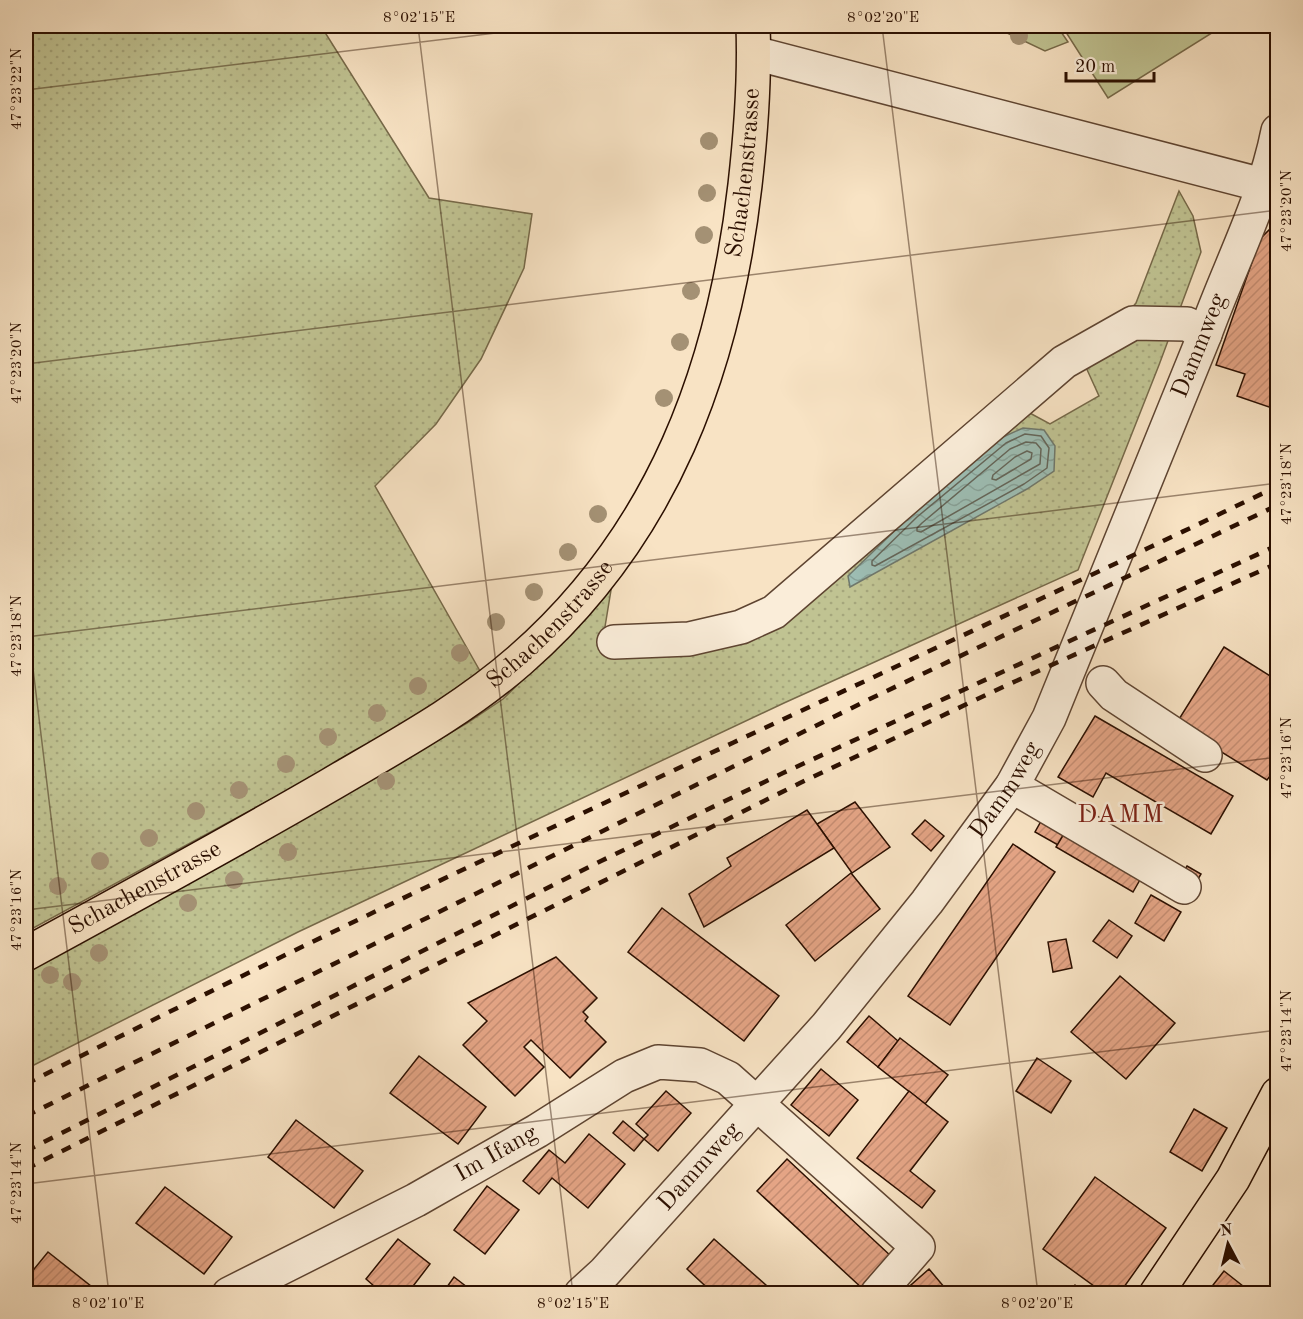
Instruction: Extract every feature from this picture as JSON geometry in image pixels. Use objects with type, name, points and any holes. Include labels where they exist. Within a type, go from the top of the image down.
[{"type":"main road","name":"Schachenstrasse","points":[[26,954],[220,848],[447,717],[522,659],[564,617],[599,576],[654,495],[687,427],[716,343],[739,239],[751,134],[753,39]]},
{"type":"main road","points":[[1156,1293],[1233,1179],[1278,1094]]},
{"type":"street","points":[[753,39],[822,72],[1271,187]]},
{"type":"street","name":"Dammweg","points":[[581,1293],[604,1273],[826,1027],[927,902],[1012,786],[1049,718],[1205,334],[1219,293],[1271,187],[1278,132]]},
{"type":"street","points":[[614,642],[689,639],[741,627],[774,612],[1064,362],[1133,323],[1187,324],[1205,334]]},
{"type":"street","points":[[1103,683],[1114,696],[1204,755]]},
{"type":"street","points":[[1012,786],[1184,887]]},
{"type":"street","name":"Im Ifang","points":[[229,1293],[416,1200],[537,1131],[624,1076],[658,1062],[700,1065],[728,1077],[918,1247],[877,1293]]},
{"type":"green space","points":[[26,26],[321,26],[429,198],[532,214],[524,268],[481,359],[436,424],[375,486],[480,671],[388,736],[26,932]]},
{"type":"green space","points":[[846,26],[1057,26],[1068,42],[1045,51],[1003,31],[939,28],[848,31]]},
{"type":"green space","points":[[1062,26],[1223,26],[1108,98]]},
{"type":"green space","points":[[1179,191],[1193,216],[1201,252],[1078,570],[784,703],[298,932],[26,1069],[26,970],[355,789],[467,723],[503,699],[569,634],[612,584],[603,639],[753,634],[1026,411],[1050,424],[1099,396],[1084,363],[1136,303]]},
{"type":"water","points":[[1023,428],[1044,430],[1055,446],[1054,471],[1027,489],[850,587],[848,576],[913,513],[1003,437]]},
{"type":"building","points":[[1278,227],[1278,410],[1237,396],[1245,374],[1216,365],[1260,239],[1269,230]]},
{"type":"building","points":[[1224,647],[1278,681],[1278,765],[1267,780],[1176,724]]},
{"type":"building","points":[[1095,716],[1233,796],[1211,834],[1106,773],[1093,797],[1058,777]]},
{"type":"building","points":[[855,802],[890,847],[852,873],[817,824]]},
{"type":"building","points":[[807,810],[834,848],[704,927],[689,894],[731,866],[727,858]]},
{"type":"building","points":[[1045,814],[1068,827],[1058,845],[1035,832]]},
{"type":"building","points":[[925,820],[944,836],[931,851],[912,834]]},
{"type":"building","points":[[1068,827],[1145,871],[1133,892],[1056,847]]},
{"type":"building","points":[[1013,844],[1055,872],[950,1025],[908,996]]},
{"type":"building","points":[[1187,866],[1201,874],[1194,886],[1180,878]]},
{"type":"building","points":[[851,873],[880,909],[815,961],[786,925]]},
{"type":"building","points":[[1151,895],[1181,912],[1164,941],[1135,923]]},
{"type":"building","points":[[662,908],[779,996],[744,1041],[628,952]]},
{"type":"building","points":[[1109,920],[1132,936],[1117,958],[1093,941]]},
{"type":"building","points":[[1066,939],[1072,968],[1053,972],[1048,942]]},
{"type":"building","points":[[556,957],[597,998],[583,1012],[588,1017],[585,1021],[606,1042],[570,1078],[531,1040],[524,1047],[544,1067],[515,1096],[463,1045],[487,1021],[468,1003]]},
{"type":"building","points":[[1120,976],[1175,1023],[1126,1079],[1071,1032]]},
{"type":"building","points":[[869,1016],[898,1041],[878,1067],[847,1042]]},
{"type":"building","points":[[900,1038],[948,1075],[925,1104],[878,1067]]},
{"type":"building","points":[[419,1056],[486,1107],[458,1144],[390,1093]]},
{"type":"building","points":[[1037,1058],[1071,1081],[1051,1113],[1016,1091]]},
{"type":"building","points":[[821,1069],[858,1100],[829,1136],[791,1105]]},
{"type":"building","points":[[666,1091],[691,1113],[658,1151],[644,1139],[648,1135],[636,1124]]},
{"type":"building","points":[[909,1091],[948,1122],[910,1171],[935,1191],[922,1208],[857,1158]]},
{"type":"building","points":[[1194,1109],[1227,1128],[1202,1171],[1170,1152]]},
{"type":"building","points":[[296,1120],[363,1171],[334,1208],[268,1157]]},
{"type":"building","points":[[623,1121],[644,1139],[634,1151],[613,1133]]},
{"type":"building","points":[[589,1134],[625,1164],[588,1208],[552,1178],[539,1194],[523,1181],[549,1150],[565,1163]]},
{"type":"building","points":[[787,1159],[893,1258],[864,1290],[757,1191]]},
{"type":"building","points":[[1095,1177],[1166,1228],[1119,1294],[1105,1294],[1043,1249]]},
{"type":"building","points":[[487,1186],[519,1210],[485,1254],[454,1230]]},
{"type":"building","points":[[165,1187],[232,1237],[204,1274],[136,1223]]},
{"type":"building","points":[[398,1239],[430,1264],[407,1294],[383,1294],[366,1279]]},
{"type":"building","points":[[714,1239],[776,1294],[714,1294],[687,1269]]},
{"type":"building","points":[[48,1252],[101,1294],[26,1294],[26,1279]]},
{"type":"building","points":[[929,1269],[950,1294],[904,1294],[903,1292]]},
{"type":"building","points":[[1224,1271],[1253,1294],[1206,1294]]},
{"type":"building","points":[[454,1277],[476,1294],[442,1294]]},
{"type":"building","points":[[1075,1285],[1087,1294],[1070,1294]]},
{"type":"railway","points":[[26,1084],[336,930],[1278,486]]},
{"type":"railway","points":[[26,1116],[874,697],[1278,505]]},
{"type":"railway","points":[[26,1151],[601,861],[783,773],[1278,545]]},
{"type":"railway","points":[[26,1169],[800,783],[1005,686],[1278,563]]},
{"type":"district","name":"DAMM","points":[[1121,815]]}]
